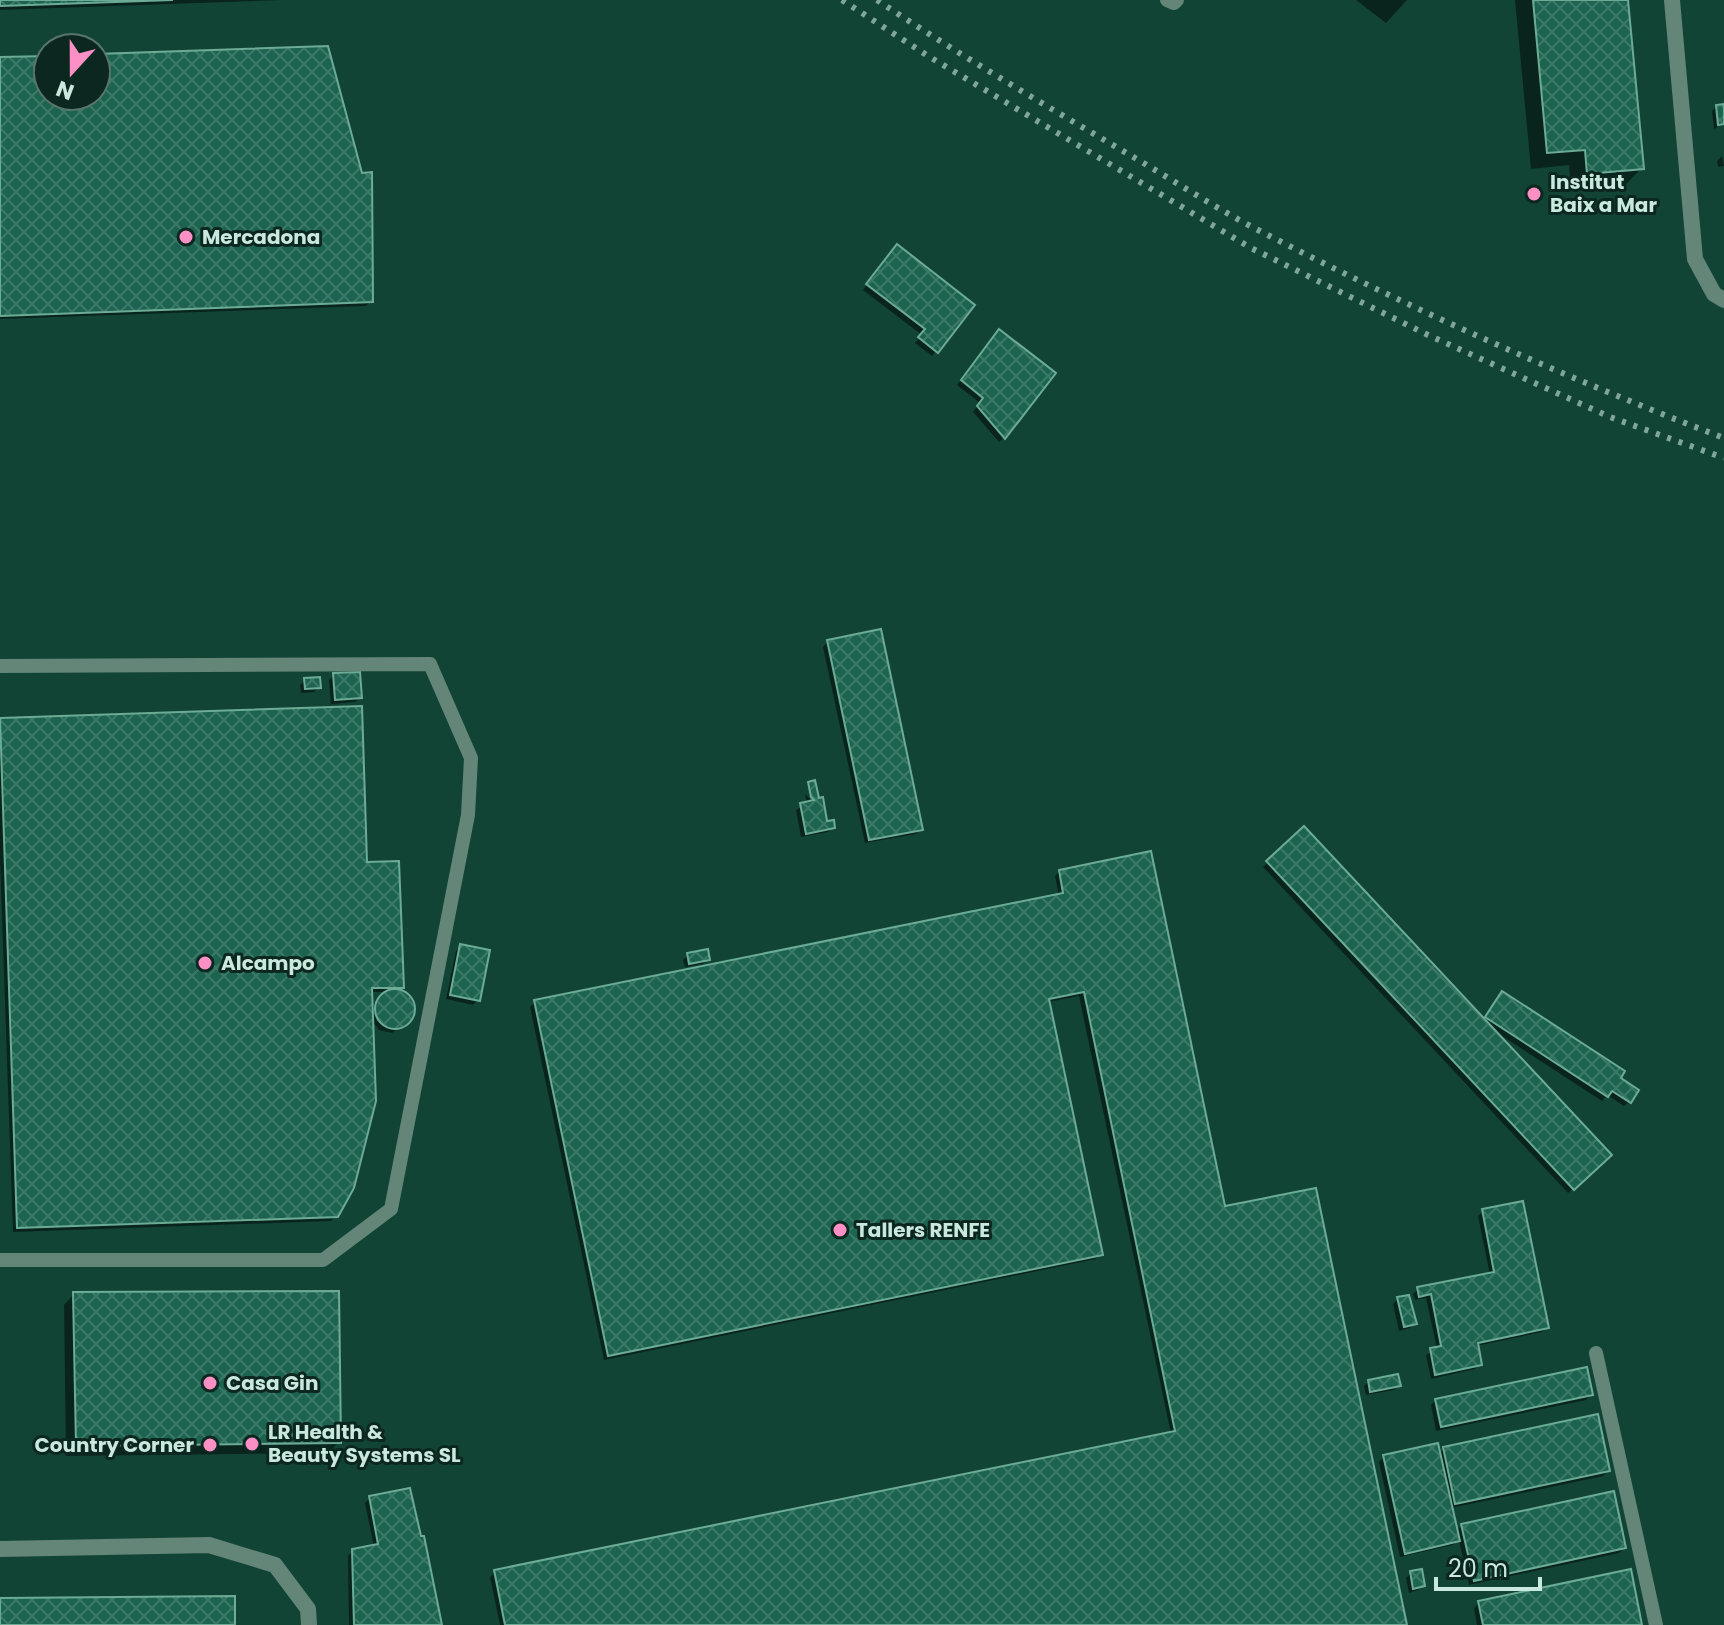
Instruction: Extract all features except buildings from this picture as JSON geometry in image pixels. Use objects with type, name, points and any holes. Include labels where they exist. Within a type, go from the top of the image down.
[{"type":"street","points":[[1672,0],[1695,259],[1714,294],[1724,300]]},
{"type":"street","points":[[0,1549],[209,1545],[275,1565],[308,1609],[309,1625]]},
{"type":"lane","points":[[1167,0],[1174,3],[1177,0]]},
{"type":"lane","points":[[0,666],[430,664],[471,758],[468,815],[391,1209],[323,1260],[0,1260]]},
{"type":"lane","points":[[1596,1353],[1656,1625]]},
{"type":"railway","points":[[842,0],[928,56],[1251,248],[1428,335],[1610,417],[1724,458]]},
{"type":"railway","points":[[877,0],[1005,81],[1260,231],[1489,341],[1724,438]]},
{"type":"place","name":"Institut Baix a Mar","points":[[1534,194]]},
{"type":"place","name":"Mercadona","points":[[186,237]]},
{"type":"place","name":"Alcampo","points":[[205,963]]},
{"type":"place","name":"Tallers RENFE","points":[[840,1230]]},
{"type":"place","name":"Casa Gin","points":[[210,1383]]},
{"type":"place","name":"LR Health & Beauty Systems SL","points":[[252,1444]]},
{"type":"place","name":"Country Corner","points":[[210,1445]]}]
